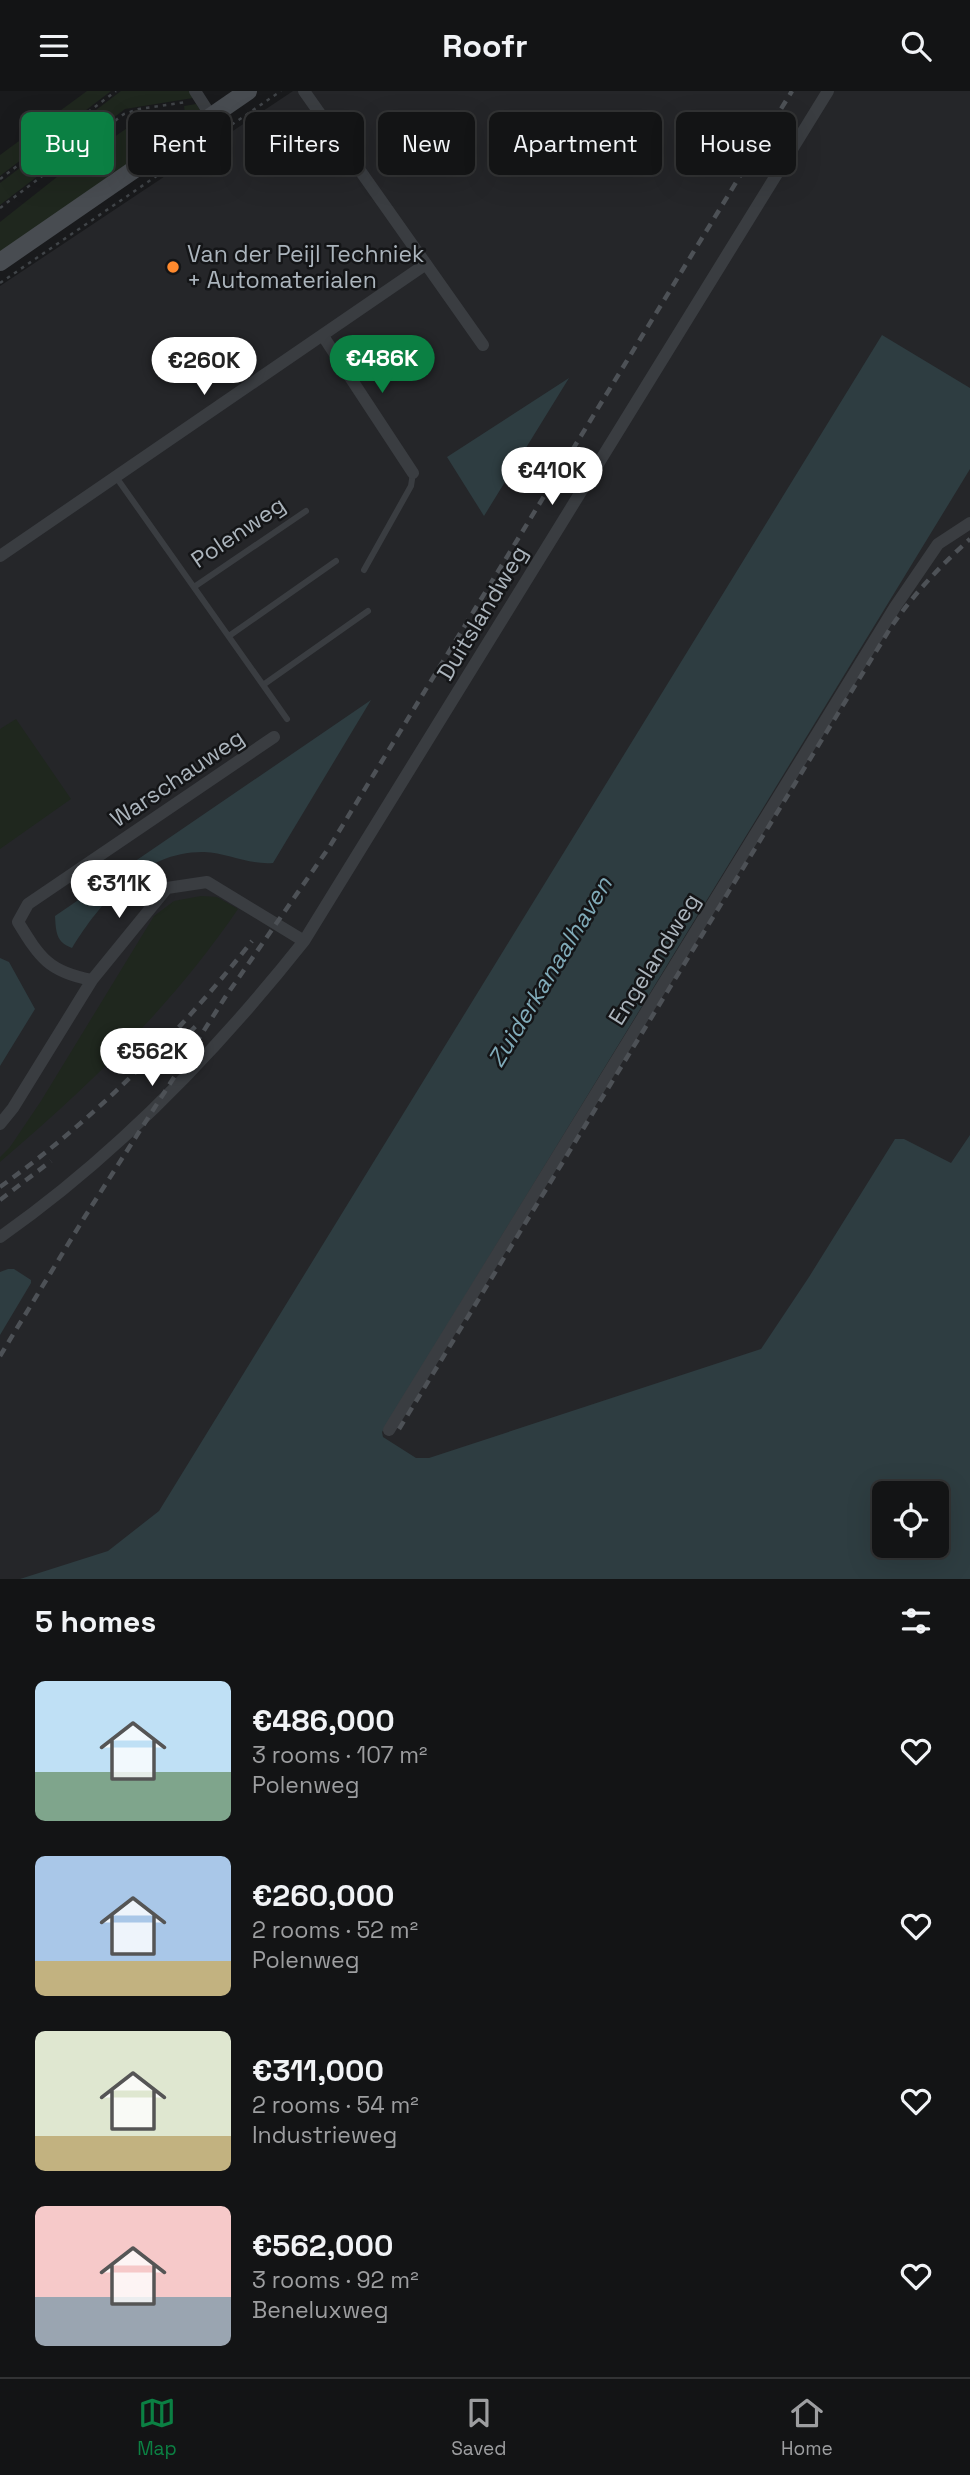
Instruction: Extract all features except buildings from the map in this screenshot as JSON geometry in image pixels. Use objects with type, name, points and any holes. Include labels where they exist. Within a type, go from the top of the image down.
[{"type":"main road","points":[[217,112],[248,91]]},
{"type":"main road","points":[[0,262],[128,173]]},
{"type":"street","points":[[304,91],[483,345]]},
{"type":"street","name":"Duitslandweg","points":[[0,1237],[85,1171],[152,1111],[261,995],[304,941],[828,91]]},
{"type":"street","points":[[198,95],[209,112]]},
{"type":"street","points":[[0,556],[426,264]]},
{"type":"street","points":[[323,336],[413,473]]},
{"type":"street","name":"Engelandweg","points":[[389,1430],[895,607],[938,544],[970,523]]},
{"type":"street","name":"Warschauweg","points":[[92,980],[67,975],[52,967],[36,951],[19,922],[29,904],[274,737]]},
{"type":"street","points":[[0,1124],[13,1108],[92,980],[167,888],[207,882],[304,941]]},
{"type":"lane","points":[[364,570],[411,486],[413,473]]},
{"type":"lane","name":"Polenweg","points":[[116,477],[287,719]]},
{"type":"lane","name":"Polenweg","points":[[194,587],[306,511]]},
{"type":"lane","points":[[229,636],[336,561]]},
{"type":"lane","points":[[264,685],[368,611]]},
{"type":"path","points":[[0,180],[116,91]]},
{"type":"path","points":[[0,283],[281,91]]},
{"type":"path","points":[[0,208],[124,114],[198,95]]},
{"type":"shaded area","points":[[87,91],[111,91],[84,112],[58,112]]},
{"type":"shaded area","points":[[121,91],[189,91],[193,98],[125,109],[114,117],[114,112],[93,112]]},
{"type":"shaded area","points":[[293,91],[970,91],[970,1174],[593,1579],[0,1579],[0,286],[167,175],[231,175],[231,132],[245,123],[245,175],[364,175],[364,112],[261,112]]},
{"type":"shaded area","points":[[196,104],[200,110],[185,112],[184,106]]},
{"type":"shaded area","points":[[128,127],[128,164],[114,174],[114,137]]},
{"type":"shaded area","points":[[21,140],[21,160],[0,176],[0,155]]},
{"type":"shaded area","points":[[21,167],[21,175],[39,175],[0,205],[0,183]]},
{"type":"shaded area","points":[[59,175],[112,175],[0,253],[0,222]]},
{"type":"shaded area","points":[[16,719],[71,799],[0,849],[0,729]]},
{"type":"shaded area","points":[[201,896],[217,897],[238,909],[185,979],[128,1043],[0,1162],[0,1157],[10,1147],[41,1101],[154,916],[174,901]]},
{"type":"water","name":"Zuiderkanaalhaven","points":[[882,335],[970,388],[970,469],[382,1432],[383,1437],[416,1458],[429,1458],[761,1349],[895,1139],[904,1139],[951,1163],[970,1135],[970,1579],[20,1579],[108,1551],[159,1511]]},
{"type":"water","points":[[569,378],[484,516],[447,457]]},
{"type":"water","points":[[371,700],[273,863],[204,852],[182,854],[162,860],[126,882],[96,913],[72,948],[60,939],[55,916]]},
{"type":"water","points":[[0,958],[9,962],[35,1009],[0,1066]]},
{"type":"water","points":[[14,1269],[31,1280],[31,1283],[0,1335],[0,1272]]},
{"type":"railway","points":[[0,1356],[84,1218],[226,996],[330,846],[792,91]]},
{"type":"railway","points":[[399,1429],[891,627],[928,581],[970,539]]},
{"type":"railway","points":[[0,1187],[70,1133],[135,1073],[195,1009],[252,941]]},
{"type":"railway","points":[[155,1067],[197,1025]]},
{"type":"railway","points":[[0,1200],[51,1161]]},
{"type":"place","name":"Van der Peijl Techniek + Automaterialen","points":[[173,267]]}]
